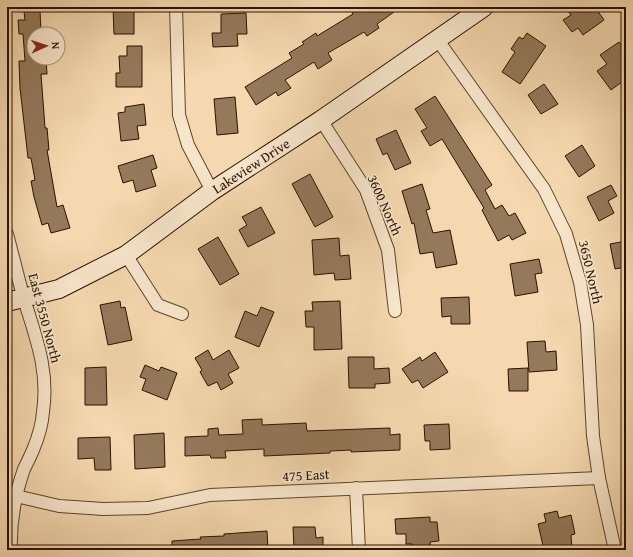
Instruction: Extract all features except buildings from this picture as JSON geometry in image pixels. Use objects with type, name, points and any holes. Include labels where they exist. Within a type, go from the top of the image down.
[{"type":"street","points":[[176,7],[180,115],[188,145],[212,191]]},
{"type":"street","name":"Lakeview Drive","points":[[15,300],[59,289],[126,255],[212,191],[321,120],[484,7]]},
{"type":"street","name":"3650 North","points":[[437,39],[544,189],[566,234],[580,282],[587,325],[593,436],[599,478],[615,550]]},
{"type":"street","name":"3600 North","points":[[321,120],[366,190],[388,250],[394,311]]},
{"type":"street","name":"East 3550 North","points":[[7,234],[15,300],[39,347],[44,368],[45,389],[40,431],[34,449],[25,468],[16,496],[10,532],[11,550]]},
{"type":"street","points":[[126,255],[158,305],[182,314]]},
{"type":"street","name":"475 East","points":[[16,496],[59,506],[103,509],[148,508],[210,495],[599,478]]},
{"type":"street","points":[[356,488],[359,550]]}]
